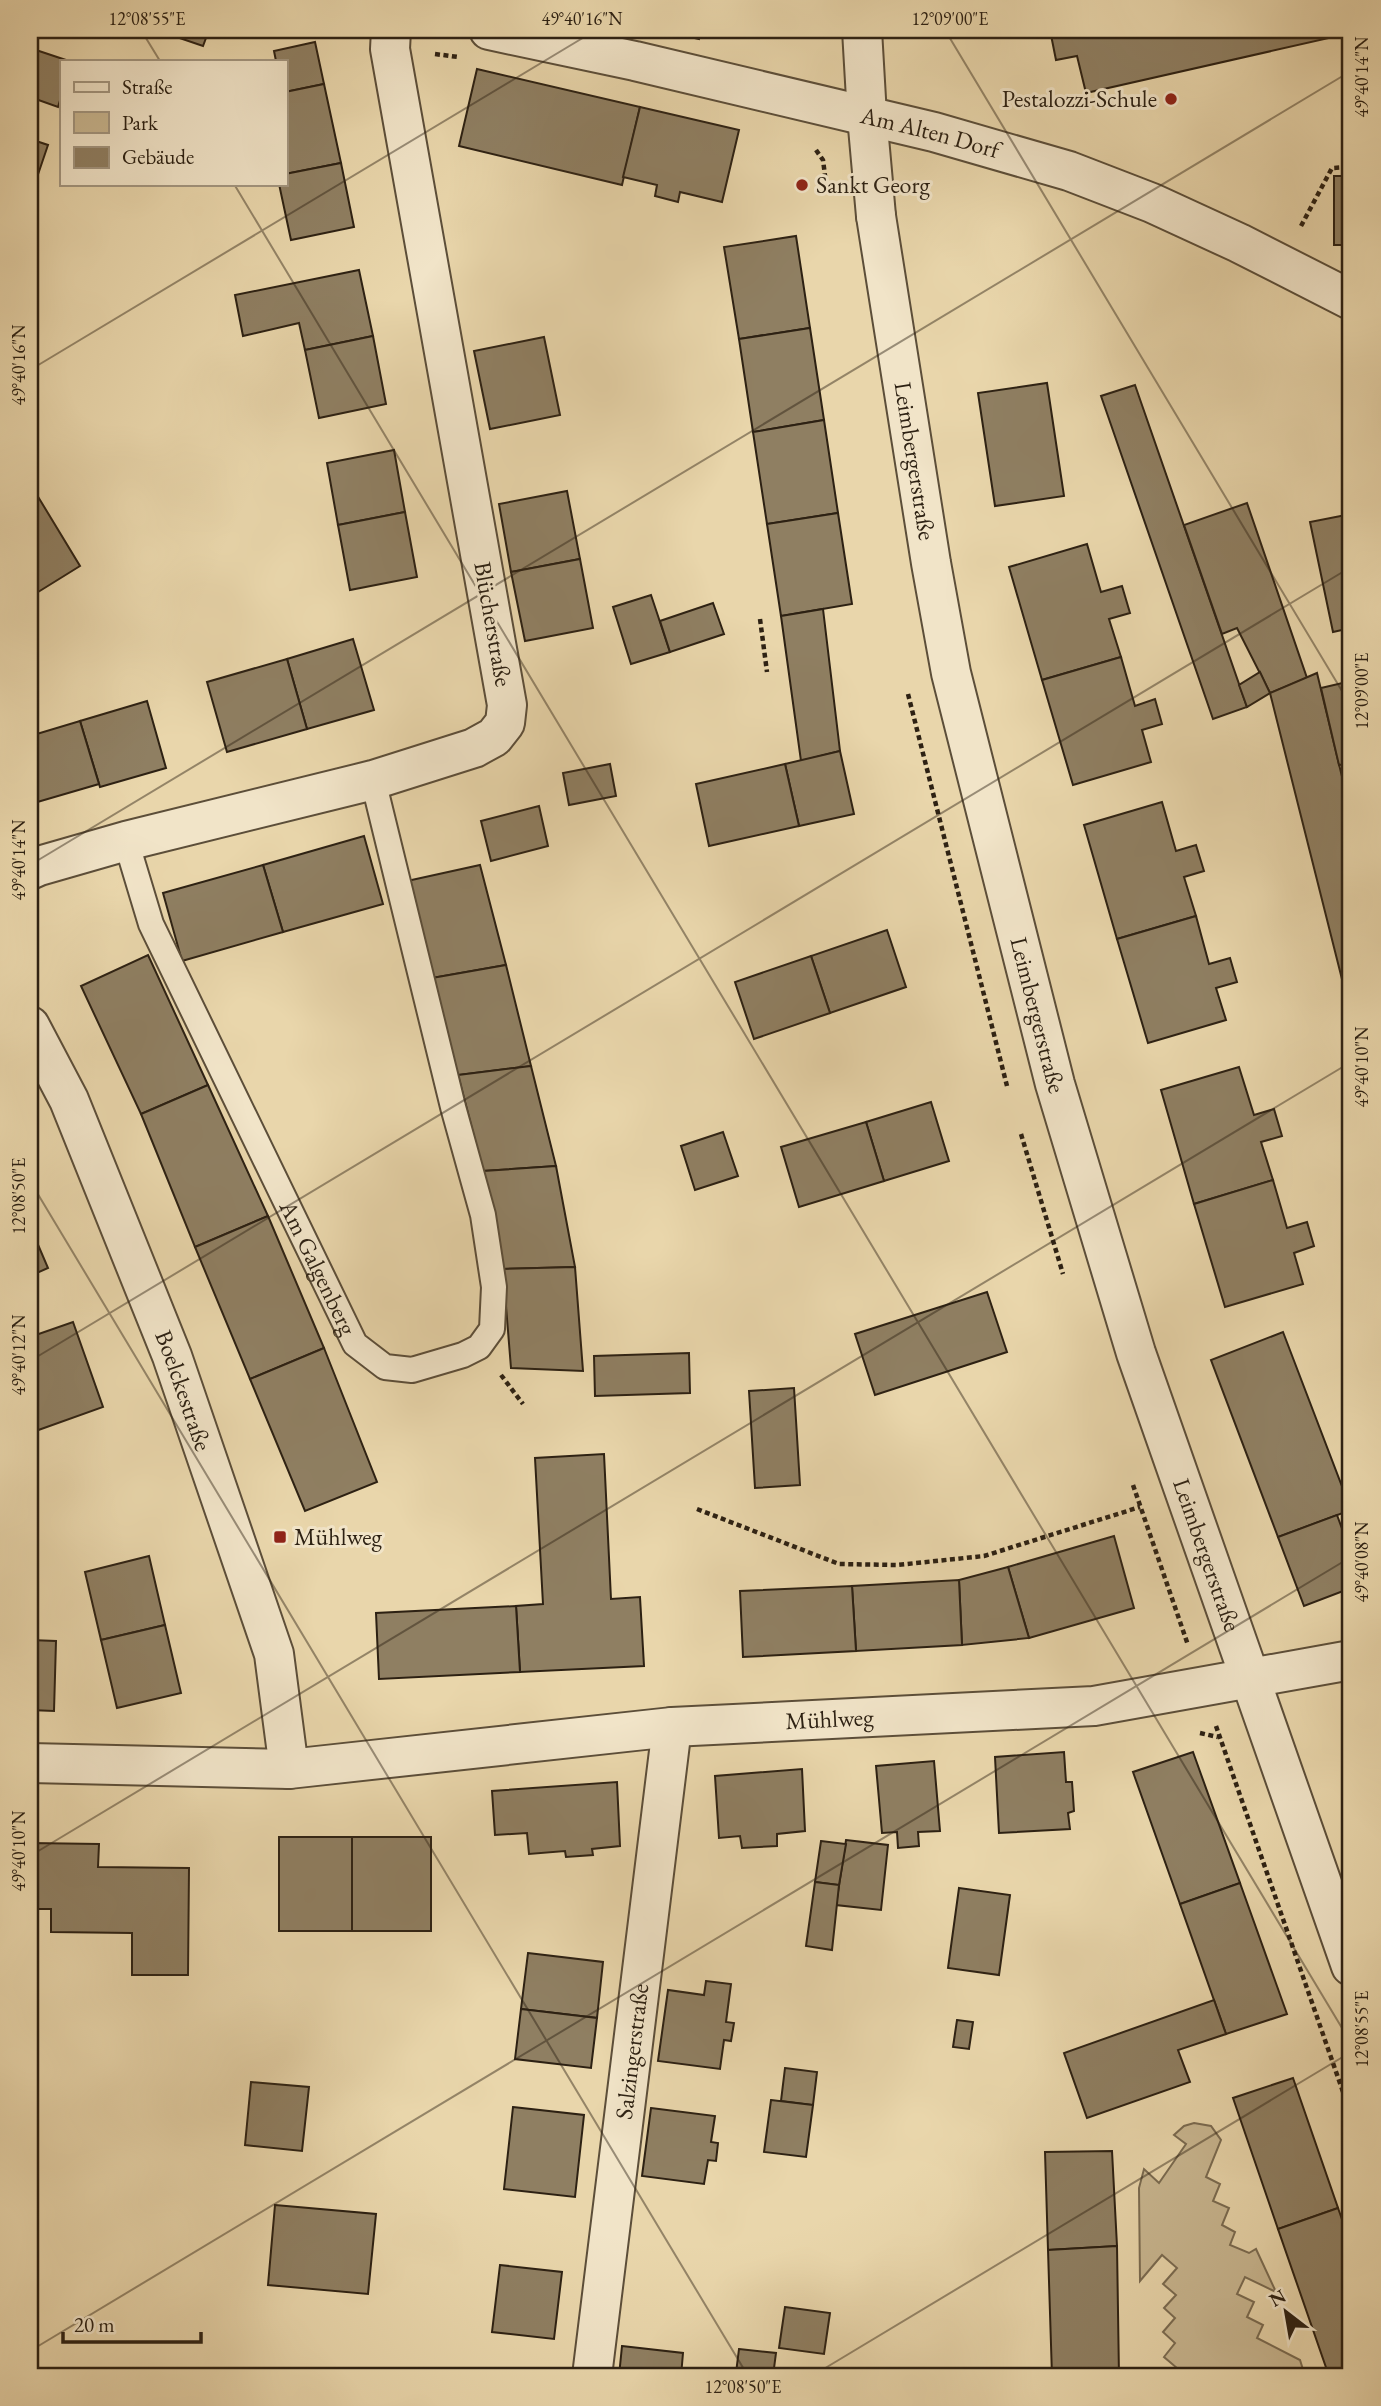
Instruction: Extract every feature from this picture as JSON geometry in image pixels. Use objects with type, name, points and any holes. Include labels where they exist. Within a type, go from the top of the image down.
[{"type":"street","name":"Blücherstraße","points":[[30,870],[126,841],[373,780],[474,748],[494,737],[505,723],[508,705],[390,49],[391,30]]},
{"type":"street","name":"Am Alten Dorf","points":[[489,30],[635,61],[933,132],[1069,171],[1152,203],[1351,300]]},
{"type":"street","name":"Leimbergerstraße","points":[[862,30],[876,216],[951,673],[1055,1084],[1136,1353],[1351,1966]]},
{"type":"street","name":"Boelckestraße","points":[[30,1026],[69,1100],[176,1368],[274,1654],[289,1769]]},
{"type":"street","name":"Mühlweg","points":[[30,1763],[289,1769],[672,1727],[1094,1706],[1351,1660]]},
{"type":"street","name":"Salzingerstraße","points":[[592,2376],[672,1727]]},
{"type":"lane","name":"Am Galgenberg","points":[[126,841],[151,924],[355,1344],[385,1367],[412,1370],[463,1355],[479,1347],[492,1329],[494,1287],[483,1215],[453,1107],[373,780]]},
{"type":"path","points":[[1281,264],[1332,168],[1351,167]]},
{"type":"path","points":[[760,619],[768,672]]},
{"type":"path","points":[[697,1508],[839,1564],[897,1565],[984,1556],[1140,1507]]},
{"type":"path","points":[[1197,1732],[1219,1737],[1351,2116]]},
{"type":"green space","points":[[1194,2123],[1211,2126],[1221,2140],[1206,2177],[1220,2184],[1213,2201],[1229,2208],[1222,2225],[1235,2232],[1230,2245],[1249,2253],[1256,2249],[1276,2292],[1245,2277],[1237,2294],[1254,2302],[1247,2317],[1263,2325],[1257,2338],[1300,2360],[1305,2376],[1170,2376],[1177,2368],[1164,2357],[1175,2343],[1163,2332],[1175,2318],[1164,2308],[1176,2295],[1163,2284],[1177,2268],[1162,2255],[1140,2281],[1139,2188],[1144,2169],[1159,2183],[1186,2144],[1174,2135],[1184,2126]]},
{"type":"building","points":[[156,30],[209,30],[203,46]]},
{"type":"building","points":[[660,30],[702,30],[699,39]]},
{"type":"building","points":[[1050,30],[1351,30],[1351,33],[1086,93],[1077,56],[1056,60]]},
{"type":"building","points":[[315,42],[324,84],[287,92],[287,60],[276,60],[274,51]]},
{"type":"building","points":[[30,48],[66,60],[60,60],[58,107],[30,97]]},
{"type":"building","points":[[477,69],[640,107],[622,185],[459,146]]},
{"type":"building","points":[[324,84],[341,163],[287,174],[287,92]]},
{"type":"building","points":[[640,107],[739,130],[722,202],[680,192],[678,202],[655,196],[657,185],[623,177]]},
{"type":"building","points":[[30,139],[48,145],[30,198]]},
{"type":"building","points":[[341,163],[354,227],[291,240],[279,186],[287,186],[287,174]]},
{"type":"building","points":[[1334,176],[1351,176],[1351,245],[1334,245]]},
{"type":"building","points":[[796,236],[810,328],[739,339],[724,247]]},
{"type":"building","points":[[359,270],[373,336],[305,350],[299,323],[243,336],[235,295]]},
{"type":"building","points":[[810,328],[824,420],[753,432],[739,339]]},
{"type":"building","points":[[373,336],[386,404],[319,418],[305,350]]},
{"type":"building","points":[[544,337],[560,415],[490,429],[474,351]]},
{"type":"building","points":[[1047,383],[1064,496],[995,506],[978,393]]},
{"type":"building","points":[[1135,385],[1247,707],[1213,719],[1101,396]]},
{"type":"building","points":[[824,420],[838,513],[767,524],[753,432]]},
{"type":"building","points":[[394,450],[405,512],[338,525],[327,463]]},
{"type":"building","points":[[567,491],[580,559],[511,572],[499,504]]},
{"type":"building","points":[[37,495],[80,566],[30,597],[30,500]]},
{"type":"building","points":[[1247,503],[1307,678],[1270,693],[1237,628],[1222,634],[1184,525]]},
{"type":"building","points":[[405,512],[417,577],[350,590],[338,525]]},
{"type":"building","points":[[838,513],[852,604],[781,616],[767,524]]},
{"type":"building","points":[[1351,514],[1351,628],[1333,632],[1310,522]]},
{"type":"building","points":[[1087,544],[1101,592],[1122,586],[1130,613],[1109,619],[1121,657],[1042,680],[1009,567]]},
{"type":"building","points":[[580,559],[593,628],[525,641],[511,572]]},
{"type":"building","points":[[651,595],[670,652],[631,664],[613,607]]},
{"type":"building","points":[[713,603],[724,634],[670,652],[660,621]]},
{"type":"building","points":[[823,609],[840,751],[801,761],[781,616]]},
{"type":"building","points":[[353,639],[374,710],[307,729],[287,659]]},
{"type":"building","points":[[1121,657],[1135,706],[1155,699],[1162,724],[1142,730],[1151,762],[1073,785],[1042,680]]},
{"type":"building","points":[[287,659],[307,729],[227,752],[207,682]]},
{"type":"building","points":[[1260,672],[1270,693],[1247,707],[1239,685]]},
{"type":"building","points":[[1317,673],[1351,814],[1351,1015],[1270,693]]},
{"type":"building","points":[[1351,681],[1351,763],[1339,765],[1321,688]]},
{"type":"building","points":[[147,701],[166,768],[100,787],[80,721]]},
{"type":"building","points":[[80,721],[99,784],[34,803],[30,789],[30,736]]},
{"type":"building","points":[[840,751],[854,814],[799,826],[785,764]]},
{"type":"building","points":[[610,764],[616,796],[569,805],[563,773]]},
{"type":"building","points":[[785,764],[799,826],[709,846],[696,784]]},
{"type":"building","points":[[1162,802],[1176,851],[1196,845],[1204,871],[1184,877],[1196,916],[1117,939],[1084,825]]},
{"type":"building","points":[[539,806],[548,846],[491,861],[481,821]]},
{"type":"building","points":[[364,836],[383,904],[283,932],[263,865]]},
{"type":"building","points":[[263,865],[283,932],[182,961],[163,893]]},
{"type":"building","points":[[480,865],[506,965],[432,978],[407,881]]},
{"type":"building","points":[[1196,916],[1209,964],[1230,958],[1237,982],[1216,988],[1226,1020],[1148,1043],[1117,939]]},
{"type":"building","points":[[887,930],[906,987],[830,1013],[811,956]]},
{"type":"building","points":[[148,955],[208,1085],[141,1114],[81,986]]},
{"type":"building","points":[[811,956],[830,1013],[754,1039],[735,982]]},
{"type":"building","points":[[506,965],[531,1066],[458,1075],[432,978]]},
{"type":"building","points":[[531,1066],[556,1166],[483,1171],[458,1075]]},
{"type":"building","points":[[1239,1067],[1254,1115],[1274,1109],[1282,1136],[1261,1142],[1273,1180],[1194,1204],[1161,1090]]},
{"type":"building","points":[[208,1085],[268,1216],[195,1247],[141,1114]]},
{"type":"building","points":[[931,1102],[949,1161],[884,1181],[866,1122]]},
{"type":"building","points":[[866,1122],[884,1181],[799,1207],[781,1147]]},
{"type":"building","points":[[723,1132],[738,1176],[695,1190],[681,1146]]},
{"type":"building","points":[[556,1166],[575,1267],[503,1269],[483,1171]]},
{"type":"building","points":[[1273,1180],[1287,1228],[1307,1222],[1314,1246],[1294,1253],[1303,1284],[1225,1307],[1194,1204]]},
{"type":"building","points":[[268,1216],[324,1348],[250,1379],[195,1247]]},
{"type":"building","points":[[30,1226],[48,1268],[30,1276]]},
{"type":"building","points":[[575,1267],[583,1371],[511,1368],[503,1269]]},
{"type":"building","points":[[987,1292],[1007,1352],[875,1395],[855,1334]]},
{"type":"building","points":[[73,1322],[103,1407],[30,1433],[30,1337]]},
{"type":"building","points":[[1283,1332],[1351,1510],[1278,1537],[1211,1360]]},
{"type":"building","points":[[324,1348],[377,1482],[305,1511],[250,1379]]},
{"type":"building","points":[[689,1353],[690,1393],[595,1396],[594,1356]]},
{"type":"building","points":[[794,1388],[800,1485],[755,1488],[749,1391]]},
{"type":"building","points":[[604,1454],[611,1599],[640,1597],[644,1666],[520,1672],[516,1606],[543,1604],[535,1458]]},
{"type":"building","points":[[1337,1515],[1351,1553],[1351,1588],[1304,1606],[1278,1537]]},
{"type":"building","points":[[1114,1536],[1134,1608],[1029,1638],[1008,1567]]},
{"type":"building","points":[[149,1556],[165,1625],[101,1640],[85,1572]]},
{"type":"building","points":[[1008,1567],[1029,1638],[962,1645],[959,1580]]},
{"type":"building","points":[[959,1580],[962,1645],[856,1651],[852,1586]]},
{"type":"building","points":[[852,1586],[856,1651],[743,1657],[740,1591]]},
{"type":"building","points":[[516,1606],[520,1672],[379,1679],[376,1613]]},
{"type":"building","points":[[165,1625],[181,1693],[117,1708],[101,1640]]},
{"type":"building","points":[[30,1640],[56,1641],[54,1711],[30,1710]]},
{"type":"building","points":[[1064,1752],[1066,1782],[1072,1782],[1074,1811],[1068,1813],[1070,1829],[999,1833],[995,1757]]},
{"type":"building","points":[[1193,1752],[1240,1883],[1180,1904],[1133,1772]]},
{"type":"building","points":[[934,1761],[940,1831],[918,1832],[919,1846],[898,1848],[897,1832],[882,1833],[876,1766]]},
{"type":"building","points":[[802,1769],[805,1831],[777,1834],[777,1846],[742,1848],[740,1836],[719,1838],[715,1776]]},
{"type":"building","points":[[617,1782],[620,1846],[592,1849],[593,1855],[566,1857],[565,1851],[529,1854],[527,1833],[495,1835],[492,1791]]},
{"type":"building","points":[[279,1837],[352,1837],[352,1931],[279,1931]]},
{"type":"building","points":[[352,1837],[431,1837],[431,1931],[352,1931]]},
{"type":"building","points":[[846,1840],[888,1845],[881,1910],[836,1905]]},
{"type":"building","points":[[821,1841],[846,1844],[839,1885],[815,1882]]},
{"type":"building","points":[[30,1843],[99,1844],[98,1867],[189,1868],[188,1975],[132,1975],[132,1933],[51,1932],[51,1909],[30,1909]]},
{"type":"building","points":[[815,1882],[839,1885],[832,1950],[806,1946]]},
{"type":"building","points":[[1240,1883],[1287,2014],[1226,2034],[1180,1904]]},
{"type":"building","points":[[959,1888],[1010,1895],[999,1975],[948,1968]]},
{"type":"building","points":[[528,1953],[603,1962],[597,2018],[521,2009]]},
{"type":"building","points":[[706,1981],[731,1984],[726,2022],[734,2023],[731,2041],[724,2040],[720,2069],[658,2061],[668,1990],[704,1995]]},
{"type":"building","points":[[1214,2000],[1226,2034],[1178,2050],[1190,2082],[1087,2118],[1064,2053]]},
{"type":"building","points":[[521,2009],[597,2018],[591,2068],[515,2059]]},
{"type":"building","points":[[957,2020],[973,2022],[969,2049],[953,2047]]},
{"type":"building","points":[[785,2068],[817,2072],[813,2105],[781,2101]]},
{"type":"building","points":[[1293,2078],[1338,2208],[1278,2229],[1233,2098]]},
{"type":"building","points":[[251,2082],[309,2087],[302,2151],[245,2145]]},
{"type":"building","points":[[771,2100],[813,2105],[806,2157],[764,2152]]},
{"type":"building","points":[[513,2107],[584,2115],[575,2197],[504,2189]]},
{"type":"building","points":[[651,2108],[715,2116],[711,2142],[718,2143],[716,2161],[708,2160],[704,2184],[642,2176]]},
{"type":"building","points":[[1112,2151],[1117,2246],[1048,2250],[1045,2152]]},
{"type":"building","points":[[275,2205],[376,2214],[368,2294],[268,2285]]},
{"type":"building","points":[[1338,2208],[1351,2245],[1351,2376],[1329,2376],[1278,2229]]},
{"type":"building","points":[[1117,2246],[1119,2376],[1052,2376],[1048,2250]]},
{"type":"building","points":[[500,2265],[562,2272],[554,2339],[492,2332]]},
{"type":"building","points":[[785,2307],[830,2313],[824,2354],[779,2348]]},
{"type":"building","points":[[622,2346],[683,2353],[681,2376],[619,2376]]},
{"type":"building","points":[[739,2349],[776,2353],[773,2376],[736,2373]]},
{"type":"building","points":[[277,2368],[363,2376],[276,2376]]},
{"type":"place","name":"Pestalozzi-Schule","points":[[1171,99]]},
{"type":"place","name":"Sankt Georg","points":[[802,185]]},
{"type":"place","name":"Mühlweg","points":[[280,1537]]}]
